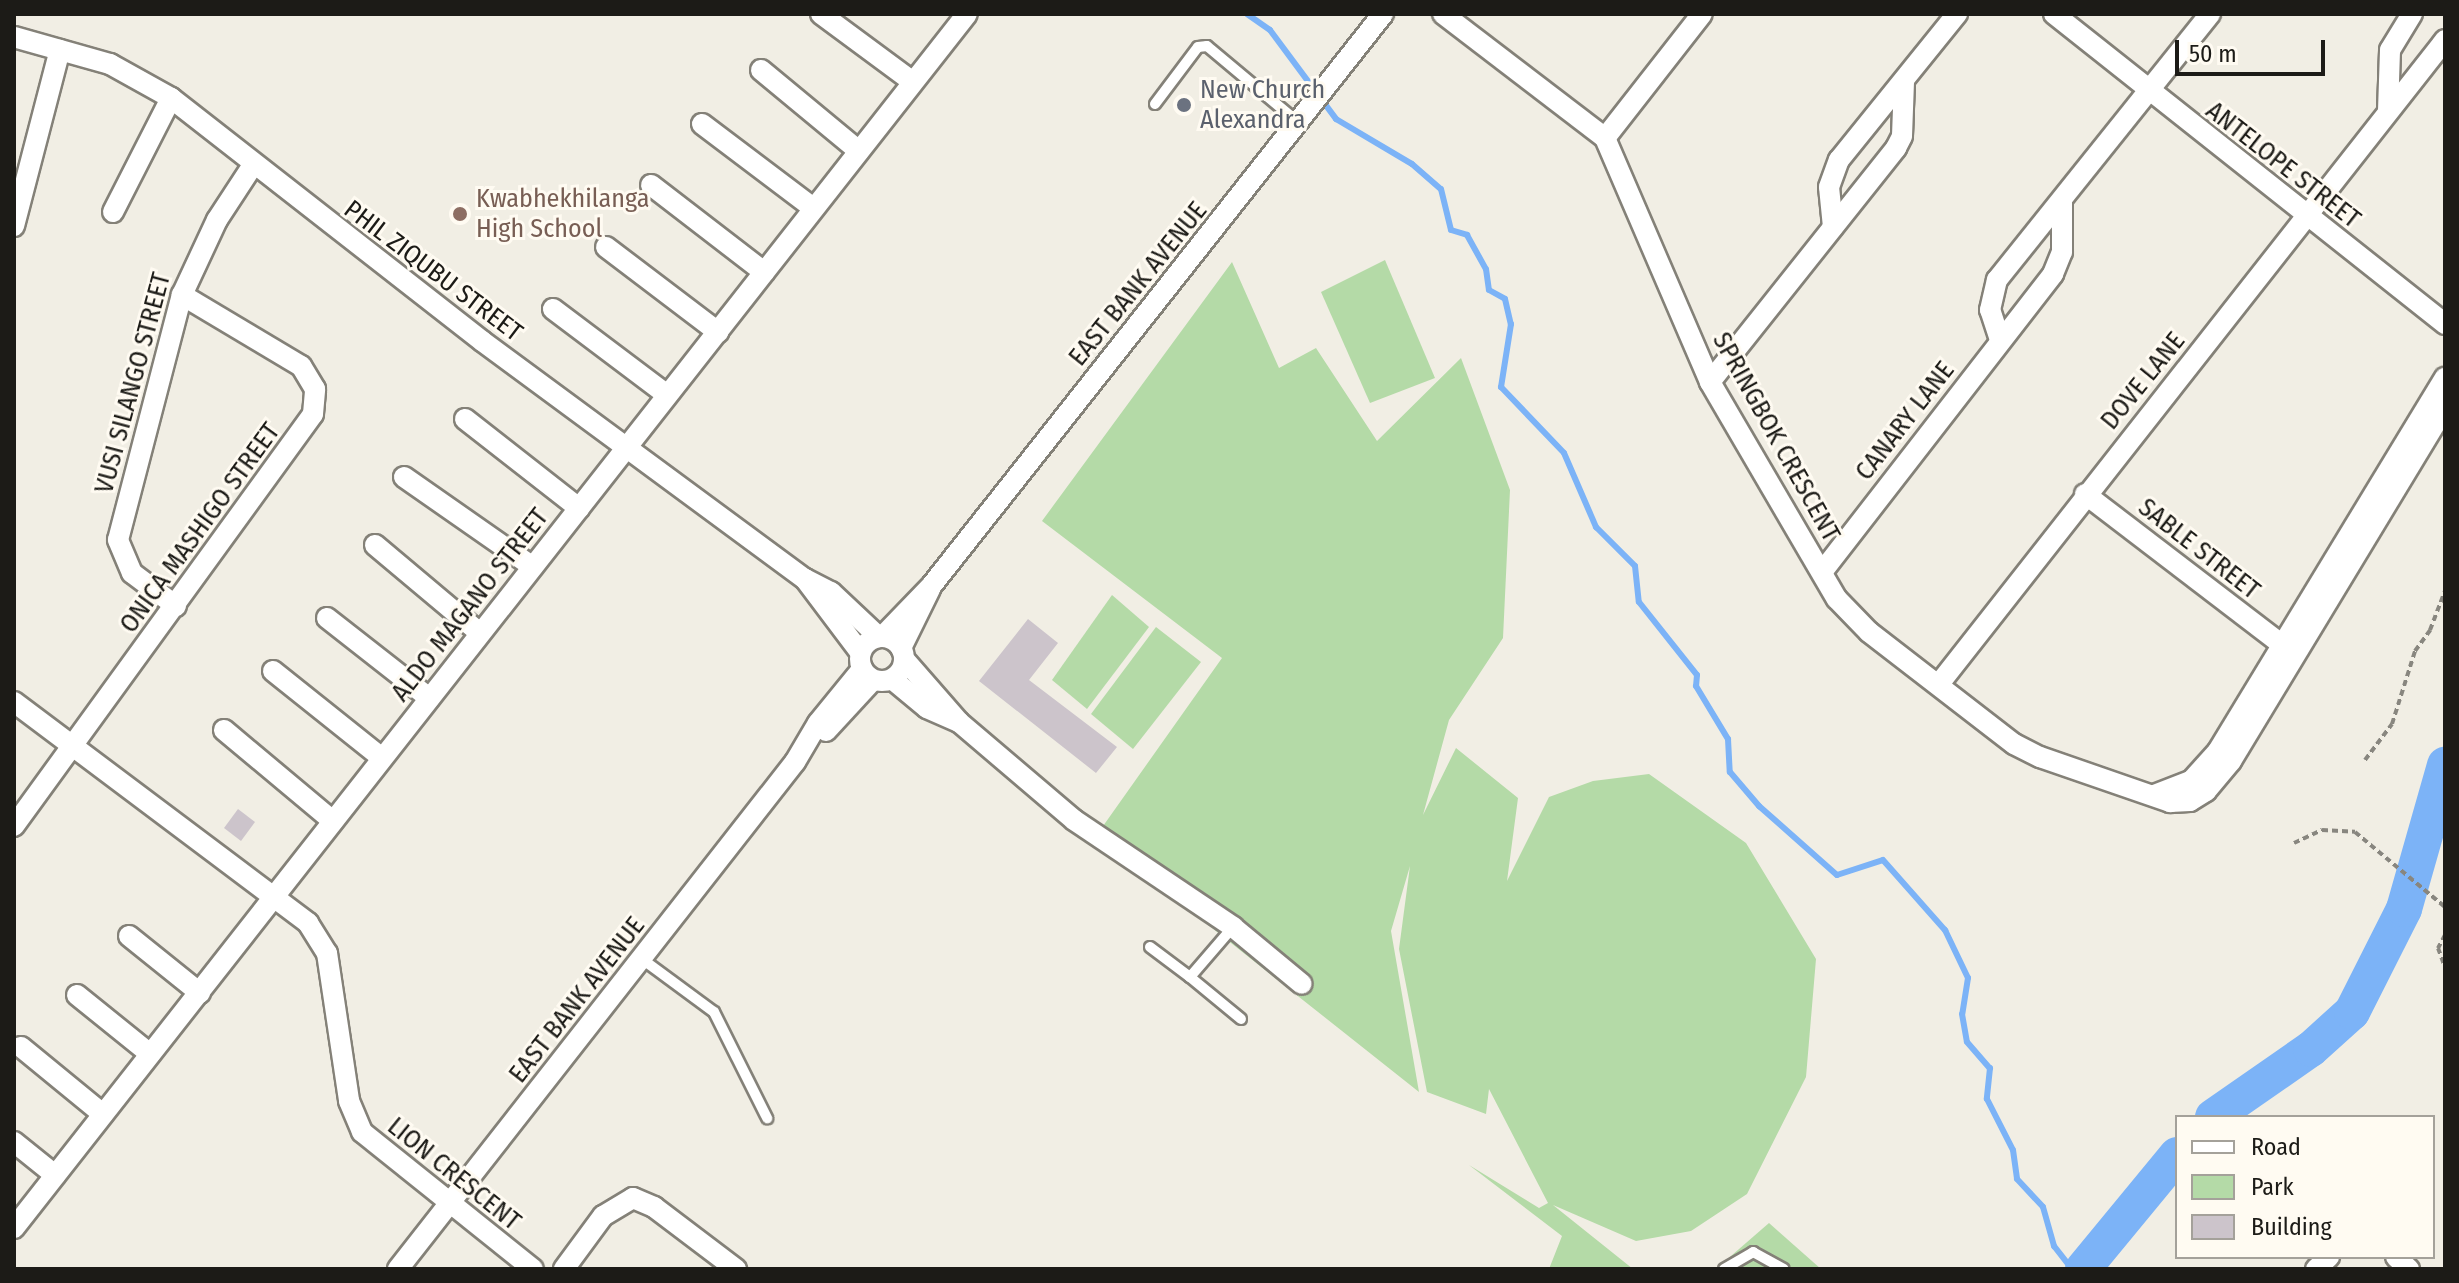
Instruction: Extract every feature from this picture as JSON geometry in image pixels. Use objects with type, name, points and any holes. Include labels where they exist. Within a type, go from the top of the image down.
[{"type":"street","points":[[821,14],[913,82]]},
{"type":"street","name":"EAST BANK AVENUE","points":[[872,670],[880,637],[932,585],[1334,81],[1383,14]]},
{"type":"street","name":"SPRINGBOK CRESCENT","points":[[1443,14],[1605,138],[1710,382],[1850,614],[2028,752],[2170,802],[2190,801],[2218,779],[2445,408]]},
{"type":"street","points":[[1605,138],[1702,14]]},
{"type":"street","points":[[1833,227],[1829,202],[1832,173],[1957,14]]},
{"type":"street","name":"ANTELOPE STREET","points":[[2054,14],[2445,324]]},
{"type":"street","points":[[2000,340],[1990,310],[1993,289],[2210,14]]},
{"type":"street","points":[[2388,111],[2390,50],[2412,14]]},
{"type":"street","name":"ALDO MAGANO STREET","points":[[14,1228],[718,332],[913,82],[960,16]]},
{"type":"street","name":"PHIL ZIQUBU STREET","points":[[14,37],[110,64],[171,98],[482,341],[629,446],[805,579],[831,592],[902,653],[959,722]]},
{"type":"street","name":"DOVE LANE","points":[[1939,684],[2085,494],[2445,40]]},
{"type":"street","points":[[14,226],[60,50]]},
{"type":"street","points":[[761,70],[859,151]]},
{"type":"street","points":[[1710,382],[1900,141],[1904,82]]},
{"type":"street","points":[[113,212],[171,98]]},
{"type":"street","points":[[702,124],[813,208]]},
{"type":"street","name":"VUSI SILANGO STREET","points":[[176,606],[132,573],[118,540],[182,295],[217,220],[253,165]]},
{"type":"street","points":[[651,185],[764,272]]},
{"type":"street","name":"CANARY LANE","points":[[1822,572],[2059,263],[2062,201]]},
{"type":"street","points":[[606,247],[718,332]]},
{"type":"street","name":"ONICA MASHIGO STREET","points":[[14,826],[74,749],[304,429],[316,401],[310,377],[301,366],[182,295]]},
{"type":"street","points":[[553,309],[667,395]]},
{"type":"street","points":[[2154,795],[2191,781],[2206,767],[2445,377]]},
{"type":"street","points":[[465,419],[579,508]]},
{"type":"street","points":[[404,477],[533,567]]},
{"type":"street","name":"SABLE STREET","points":[[2085,494],[2281,644]]},
{"type":"street","points":[[375,545],[480,633]]},
{"type":"street","name":"PHIL ZIQUBU STREET","points":[[805,579],[872,670],[927,708],[959,722]]},
{"type":"street","name":"EAST BANK AVENUE","points":[[398,1269],[795,762],[872,670],[902,653],[932,585]]},
{"type":"street","points":[[327,618],[429,698]]},
{"type":"street","points":[[273,671],[382,758]]},
{"type":"street","name":"LION CRESCENT","points":[[14,702],[308,923],[327,953],[349,1101],[362,1132],[449,1205],[533,1269]]},
{"type":"street","points":[[959,722],[1074,820],[1233,927],[1302,984]]},
{"type":"street","points":[[224,730],[333,821]]},
{"type":"street","points":[[129,936],[200,993]]},
{"type":"street","points":[[77,995],[150,1054]]},
{"type":"street","points":[[21,1047],[103,1114]]},
{"type":"street","points":[[14,1142],[55,1175]]},
{"type":"street","points":[[564,1269],[611,1207],[633,1198],[654,1207],[736,1269]]},
{"type":"lane","points":[[1155,104],[1198,47],[1207,46],[1304,118]]},
{"type":"lane","points":[[1190,977],[1233,927]]},
{"type":"lane","points":[[1150,947],[1241,1019]]},
{"type":"lane","points":[[642,959],[717,1016],[767,1118]]},
{"type":"lane","points":[[1724,1269],[1753,1252],[1784,1269]]},
{"type":"path","points":[[2365,760],[2392,724],[2415,651],[2430,630],[2445,591]]},
{"type":"path","points":[[2294,843],[2322,830],[2355,832],[2445,907]]},
{"type":"path","points":[[2445,935],[2438,948],[2445,967]]},
{"type":"green space","points":[[1385,260],[1435,378],[1370,403],[1321,292]]},
{"type":"green space","points":[[1232,262],[1279,368],[1316,348],[1377,441],[1461,358],[1510,490],[1503,638],[1449,720],[1423,815],[1456,748],[1518,798],[1507,881],[1549,797],[1593,781],[1649,774],[1746,843],[1816,959],[1806,1077],[1747,1194],[1691,1231],[1636,1241],[1553,1205],[1633,1269],[1549,1269],[1562,1236],[1469,1165],[1539,1208],[1548,1203],[1489,1089],[1486,1114],[1427,1092],[1399,949],[1410,866],[1391,931],[1419,1092],[1096,836],[1222,658],[1042,521]]},
{"type":"green space","points":[[1112,595],[1149,627],[1087,709],[1052,680]]},
{"type":"green space","points":[[1156,627],[1201,662],[1133,749],[1091,714]]},
{"type":"green space","points":[[1769,1223],[1821,1269],[1716,1269]]},
{"type":"building","points":[[1028,619],[1058,643],[1029,680],[1117,747],[1096,773],[979,681]]},
{"type":"building","points":[[238,809],[255,822],[241,841],[224,828]]},
{"type":"waterway","points":[[1247,14],[1270,30],[1336,119],[1412,164],[1441,189],[1451,230],[1467,235],[1486,269],[1489,290],[1505,299],[1511,324],[1501,387],[1564,453],[1596,527],[1635,566],[1639,602],[1697,675],[1696,686],[1728,739],[1730,772],[1759,806],[1837,875],[1883,860],[1945,930],[1968,978],[1962,1014],[1967,1042],[1990,1068],[1987,1099],[2013,1150],[2017,1179],[2043,1207],[2054,1246],[2072,1269]]},
{"type":"waterway","points":[[2216,1115],[2311,1049],[2352,1012],[2404,909],[2445,765]]},
{"type":"waterway","points":[[2083,1269],[2175,1157]]},
{"type":"place","name":"New Church Alexandra","points":[[1184,105]]},
{"type":"place","name":"Kwabhekhilanga High School","points":[[460,214]]}]
